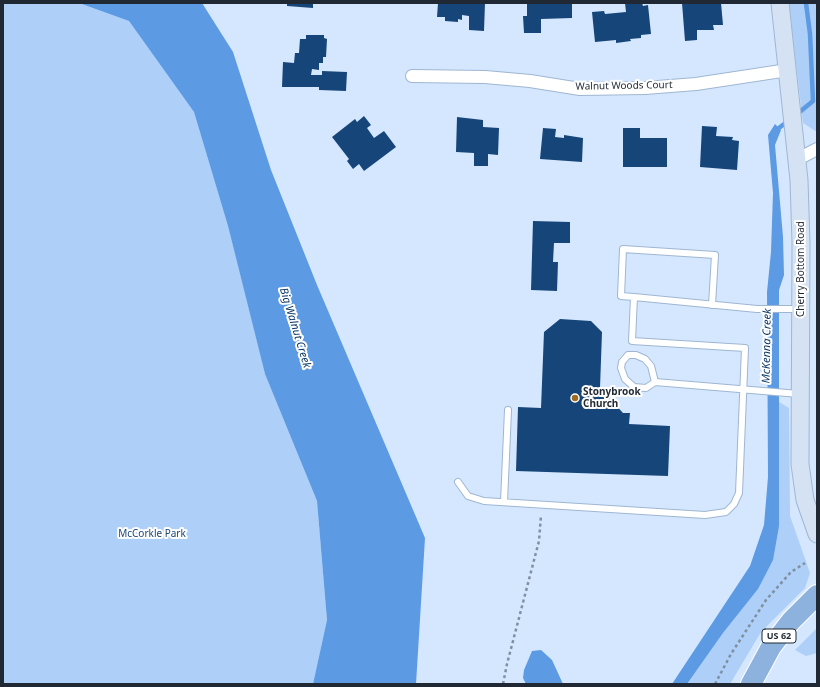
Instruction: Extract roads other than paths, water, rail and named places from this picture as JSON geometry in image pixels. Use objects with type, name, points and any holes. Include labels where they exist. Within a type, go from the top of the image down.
[{"type":"highway","name":"US 62","points":[[751,684],[771,647],[791,621],[817,595]]},
{"type":"main road","name":"Cherry Bottom Road","points":[[780,3],[798,159],[801,243],[795,309],[794,394],[800,464],[806,500],[817,534]]},
{"type":"street","name":"Walnut Woods Court","points":[[412,76],[485,77],[530,81],[580,89],[645,88],[696,84],[788,70]]},
{"type":"street","points":[[798,159],[817,149]]},
{"type":"lane","points":[[712,305],[715,255],[623,250],[621,296],[634,297],[712,305],[756,309],[795,309]]},
{"type":"lane","points":[[458,482],[468,496],[484,501],[705,515],[726,512],[734,504],[739,492],[745,348],[632,341],[634,297]]},
{"type":"lane","points":[[655,382],[651,366],[645,359],[636,355],[628,355],[622,362],[621,368],[625,379],[634,387],[646,388],[655,382],[794,394]]},
{"type":"lane","points":[[504,502],[508,410]]},
{"type":"water","name":"Big Walnut Creek","points":[[79,3],[202,3],[233,52],[271,170],[317,285],[425,538],[416,684],[313,684],[327,620],[317,501],[265,374],[228,226],[194,112],[129,21]]},
{"type":"water","points":[[775,124],[781,130],[775,145],[783,237],[784,275],[779,290],[779,526],[773,560],[758,589],[723,633],[687,684],[672,684],[750,566],[764,525],[768,477],[767,292],[771,252],[773,193],[768,135]]},
{"type":"water","points":[[541,650],[552,660],[563,684],[526,684],[523,678],[524,670],[532,651]]},
{"type":"waterway","name":"McKenna Creek","points":[[796,115],[813,101],[810,34],[806,3]]},
{"type":"waterway","name":"McKenna Creek","points":[[775,131],[788,121]]},
{"type":"place","name":"Stonybrook Church","points":[[575,398]]},
{"type":"park label","name":"McCorkle Park","points":[[152,534]]}]
